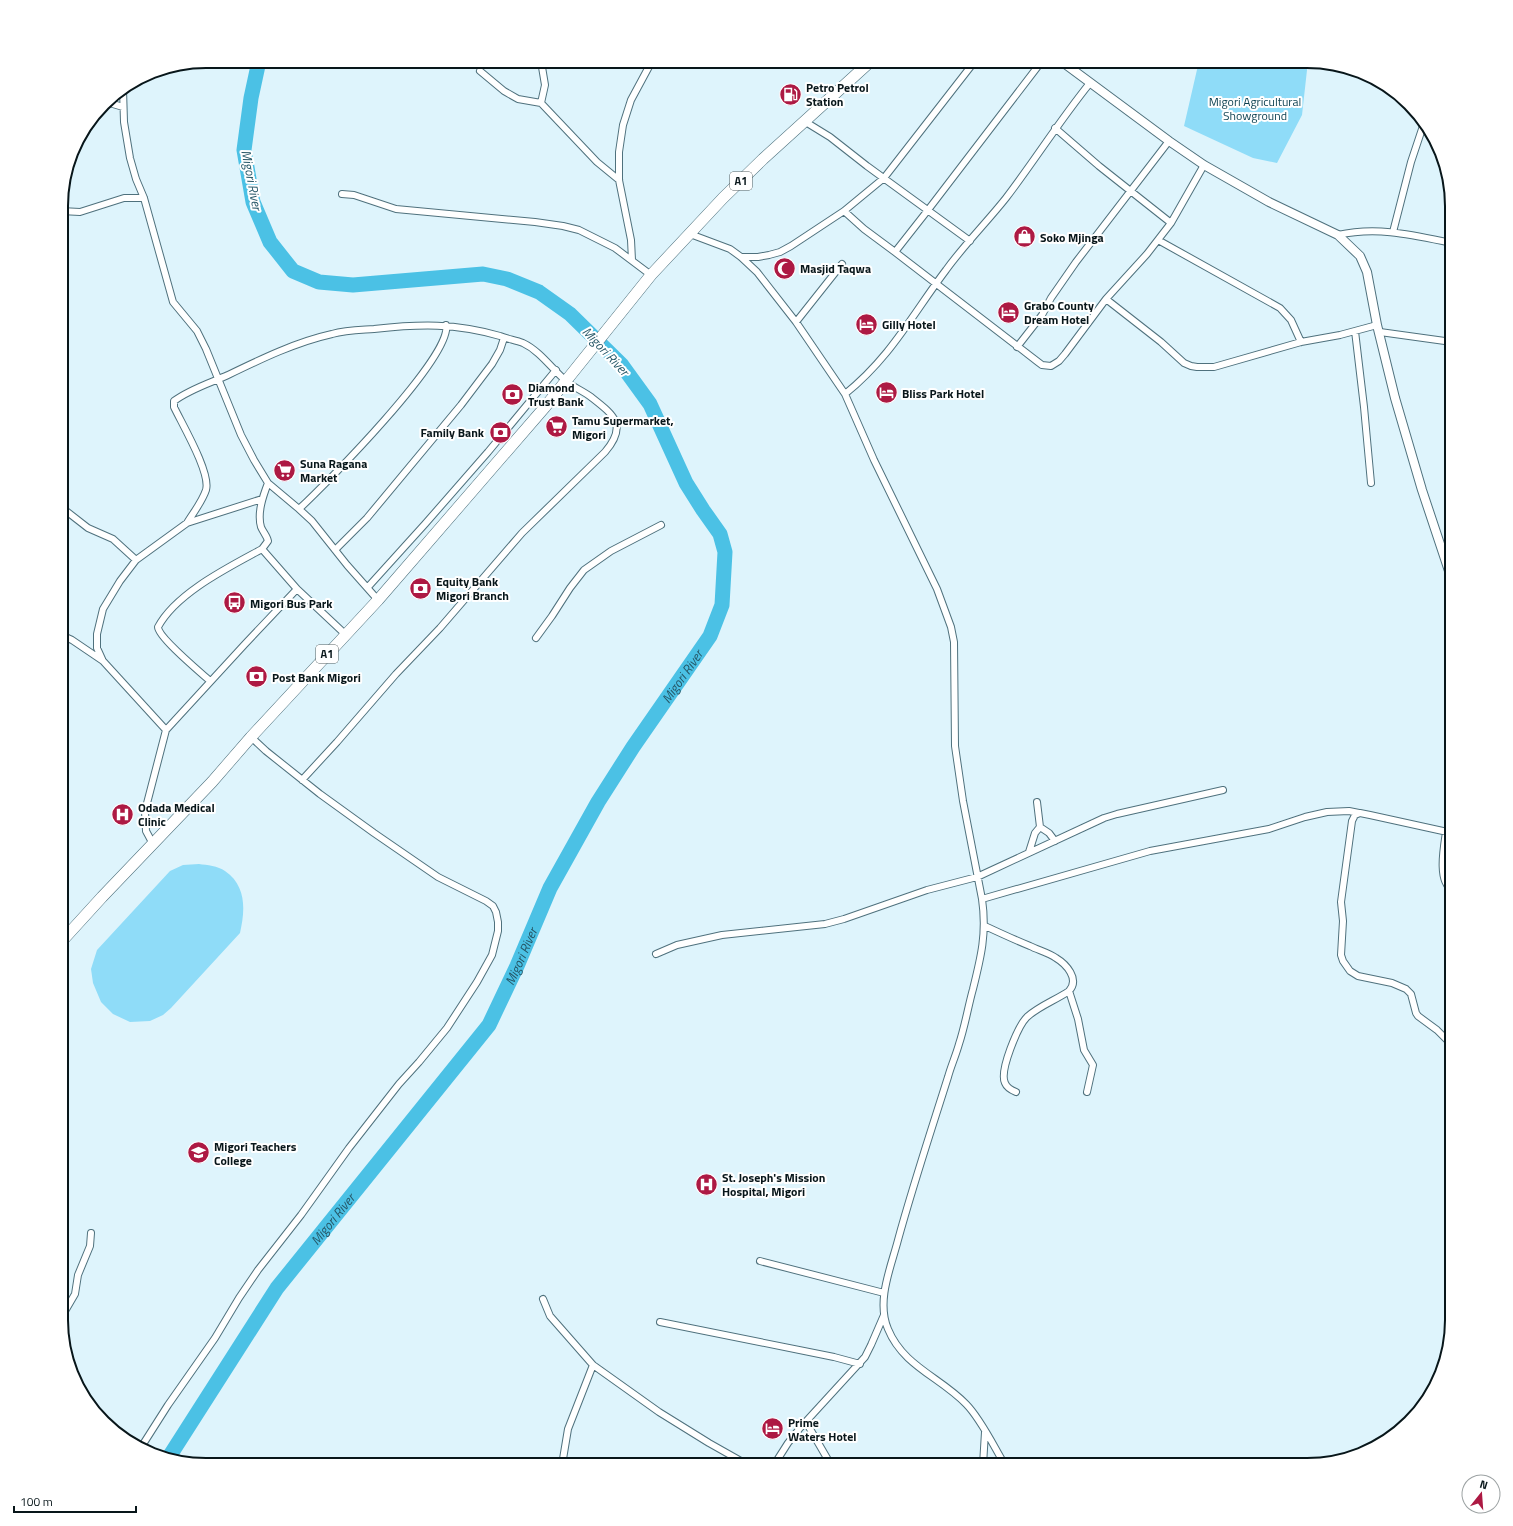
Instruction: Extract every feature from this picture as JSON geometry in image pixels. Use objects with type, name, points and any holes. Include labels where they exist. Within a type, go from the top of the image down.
[{"type":"highway","name":"A1","points":[[68,934],[212,782],[251,737],[378,600],[566,381],[622,313],[651,274],[733,188],[860,68]]},
{"type":"street","points":[[541,103],[545,85],[542,68]]},
{"type":"street","points":[[632,260],[631,240],[619,180],[619,152],[625,119],[637,87],[648,68]]},
{"type":"street","points":[[741,257],[758,257],[780,252],[814,232],[844,211],[884,178],[970,68]]},
{"type":"street","points":[[895,252],[1037,68]]},
{"type":"street","points":[[1070,68],[1204,165],[1270,202],[1338,235],[1355,250],[1365,264],[1378,329],[1395,398],[1422,490],[1445,559]]},
{"type":"street","points":[[480,70],[504,91],[518,99],[541,103],[597,162],[619,180]]},
{"type":"street","points":[[845,394],[859,383],[879,363],[915,316],[946,269],[1006,197],[1055,128],[1090,83]]},
{"type":"street","points":[[123,96],[124,122],[130,158],[136,179],[144,198],[173,302],[197,331],[206,348],[241,434],[268,483],[312,521],[347,566],[368,587],[378,600]]},
{"type":"street","points":[[113,104],[123,107]]},
{"type":"street","points":[[804,121],[830,137],[970,241]]},
{"type":"street","points":[[1055,128],[1099,166],[1171,223]]},
{"type":"street","points":[[1393,232],[1411,162],[1422,130]]},
{"type":"street","points":[[1017,347],[1042,315],[1051,298],[1076,262],[1169,141]]},
{"type":"street","points":[[844,211],[864,229],[1017,347],[1042,365],[1051,366],[1055,365],[1076,341],[1106,299],[1131,272],[1171,223],[1204,165]]},
{"type":"street","points":[[342,194],[354,195],[396,209],[535,222],[579,230],[615,248],[651,274]]},
{"type":"street","points":[[68,211],[80,212],[124,198],[144,198]]},
{"type":"street","points":[[1338,235],[1367,230],[1404,233],[1445,242]]},
{"type":"street","points":[[690,234],[730,249],[757,272],[796,322],[845,394],[874,460],[937,589],[951,627],[955,660],[955,746],[958,771],[982,899],[985,926],[982,954],[960,1043],[904,1217],[884,1293],[884,1315],[893,1339],[906,1356],[921,1370],[966,1404],[976,1416],[1001,1458]]},
{"type":"street","points":[[1158,240],[1280,308],[1291,320],[1301,342]]},
{"type":"street","points":[[796,322],[842,264]]},
{"type":"street","points":[[1106,299],[1184,363],[1191,366],[1214,367],[1301,342],[1355,331],[1378,329],[1445,341]]},
{"type":"street","points":[[187,522],[199,503],[206,488],[204,474],[196,449],[174,407],[173,402],[185,394],[290,348],[332,334],[397,326],[446,326],[468,328],[525,344],[532,348],[566,381],[588,395],[613,416],[617,429],[617,435],[613,443],[562,496],[522,533],[440,628],[396,674],[302,780]]},
{"type":"street","points":[[299,509],[324,486],[422,376],[442,342],[446,333],[446,326]]},
{"type":"street","points":[[1355,331],[1371,483]]},
{"type":"street","points":[[335,550],[367,518],[457,410],[492,364],[500,350],[504,338]]},
{"type":"street","points":[[368,587],[483,458],[556,370]]},
{"type":"street","points":[[210,681],[170,644],[159,632],[158,627],[172,608],[195,588],[262,549],[268,541],[260,523],[262,499],[268,483]]},
{"type":"street","points":[[103,661],[97,648],[97,634],[103,609],[136,560],[187,522],[262,499]]},
{"type":"street","points":[[68,512],[88,528],[113,539],[136,560]]},
{"type":"street","points":[[536,638],[584,570],[611,551],[661,525]]},
{"type":"street","points":[[262,549],[297,589],[345,634]]},
{"type":"street","points":[[153,844],[146,831],[145,811],[166,730],[297,589]]},
{"type":"street","points":[[68,638],[103,661],[166,730]]},
{"type":"street","points":[[144,1443],[168,1405],[215,1338],[258,1270],[399,1084],[448,1028],[485,968],[492,955],[496,942],[498,922],[493,906],[482,898],[438,877],[374,833],[302,780],[251,737]]},
{"type":"street","points":[[656,954],[677,945],[722,935],[825,924],[862,914],[884,904],[927,890],[977,877],[1029,852],[1117,814],[1223,790]]},
{"type":"street","points":[[1037,802],[1040,827],[1049,833],[1055,841]]},
{"type":"street","points":[[982,899],[1150,851],[1268,829],[1326,812],[1350,811],[1445,832]]},
{"type":"street","points":[[1360,813],[1355,815],[1352,821],[1341,902],[1343,921],[1341,955],[1343,961],[1350,971],[1358,976],[1396,984],[1406,989],[1411,994],[1418,1016],[1445,1038]]},
{"type":"street","points":[[1029,852],[1035,832],[1040,827]]},
{"type":"street","points":[[1445,846],[1443,875],[1445,881]]},
{"type":"street","points":[[985,926],[1055,957],[1070,973],[1073,984],[1069,991],[1030,1014],[1022,1023],[1006,1064],[1003,1077],[1008,1088],[1016,1092]]},
{"type":"street","points":[[1069,991],[1078,1019],[1084,1050],[1093,1065],[1087,1092]]},
{"type":"street","points":[[68,1306],[75,1294],[78,1275],[90,1246],[91,1233]]},
{"type":"street","points":[[760,1261],[884,1293]]},
{"type":"street","points":[[543,1299],[550,1316],[593,1365],[659,1412],[708,1443],[735,1458]]},
{"type":"street","points":[[778,1458],[788,1443],[806,1422],[860,1364],[869,1351],[884,1315]]},
{"type":"street","points":[[660,1322],[838,1358],[860,1364]]},
{"type":"street","points":[[563,1458],[568,1429],[593,1365]]},
{"type":"street","points":[[806,1422],[827,1458]]},
{"type":"street","points":[[983,1458],[985,1432]]},
{"type":"green space","name":"Migori Agricultural Showground","points":[[1197,68],[1307,68],[1302,115],[1277,163],[1253,158],[1184,126]]},
{"type":"green space","points":[[199,864],[222,869],[232,877],[237,884],[243,899],[243,916],[240,933],[163,1015],[150,1021],[130,1022],[113,1014],[101,1002],[93,983],[91,969],[97,950],[170,871],[183,865]]},
{"type":"waterway","name":"Migori River","points":[[171,1453],[277,1288],[489,1025],[517,966],[550,888],[598,802],[633,747],[710,636],[722,605],[725,552],[720,534],[686,483],[650,404],[621,364],[570,314],[539,292],[507,279],[483,274],[353,285],[319,282],[293,271],[270,242],[253,202],[244,150],[251,98],[257,68]]},
{"type":"place","name":"Petro Petrol Station","points":[[791,94]]},
{"type":"place","name":"Soko Mjinga","points":[[1024,237]]},
{"type":"place","name":"Masjid Taqwa","points":[[784,268]]},
{"type":"place","name":"Grabo County Dream Hotel","points":[[1008,312]]},
{"type":"place","name":"Gilly Hotel","points":[[866,324]]},
{"type":"place","name":"Bliss Park Hotel","points":[[886,393]]},
{"type":"place","name":"Diamond Trust Bank","points":[[512,394]]},
{"type":"place","name":"Tamu Supermarket, Migori","points":[[557,427]]},
{"type":"place","name":"Family Bank","points":[[500,432]]},
{"type":"place","name":"Suna Ragana Market","points":[[285,470]]},
{"type":"place","name":"Equity Bank Migori Branch","points":[[420,588]]},
{"type":"place","name":"Migori Bus Park","points":[[234,603]]},
{"type":"place","name":"Post Bank Migori","points":[[256,677]]},
{"type":"place","name":"Odada Medical Clinic","points":[[122,814]]},
{"type":"place","name":"Migori Teachers College","points":[[198,1153]]},
{"type":"place","name":"St. Joseph's Mission Hospital, Migori","points":[[706,1184]]},
{"type":"place","name":"Prime Waters Hotel","points":[[773,1429]]}]
